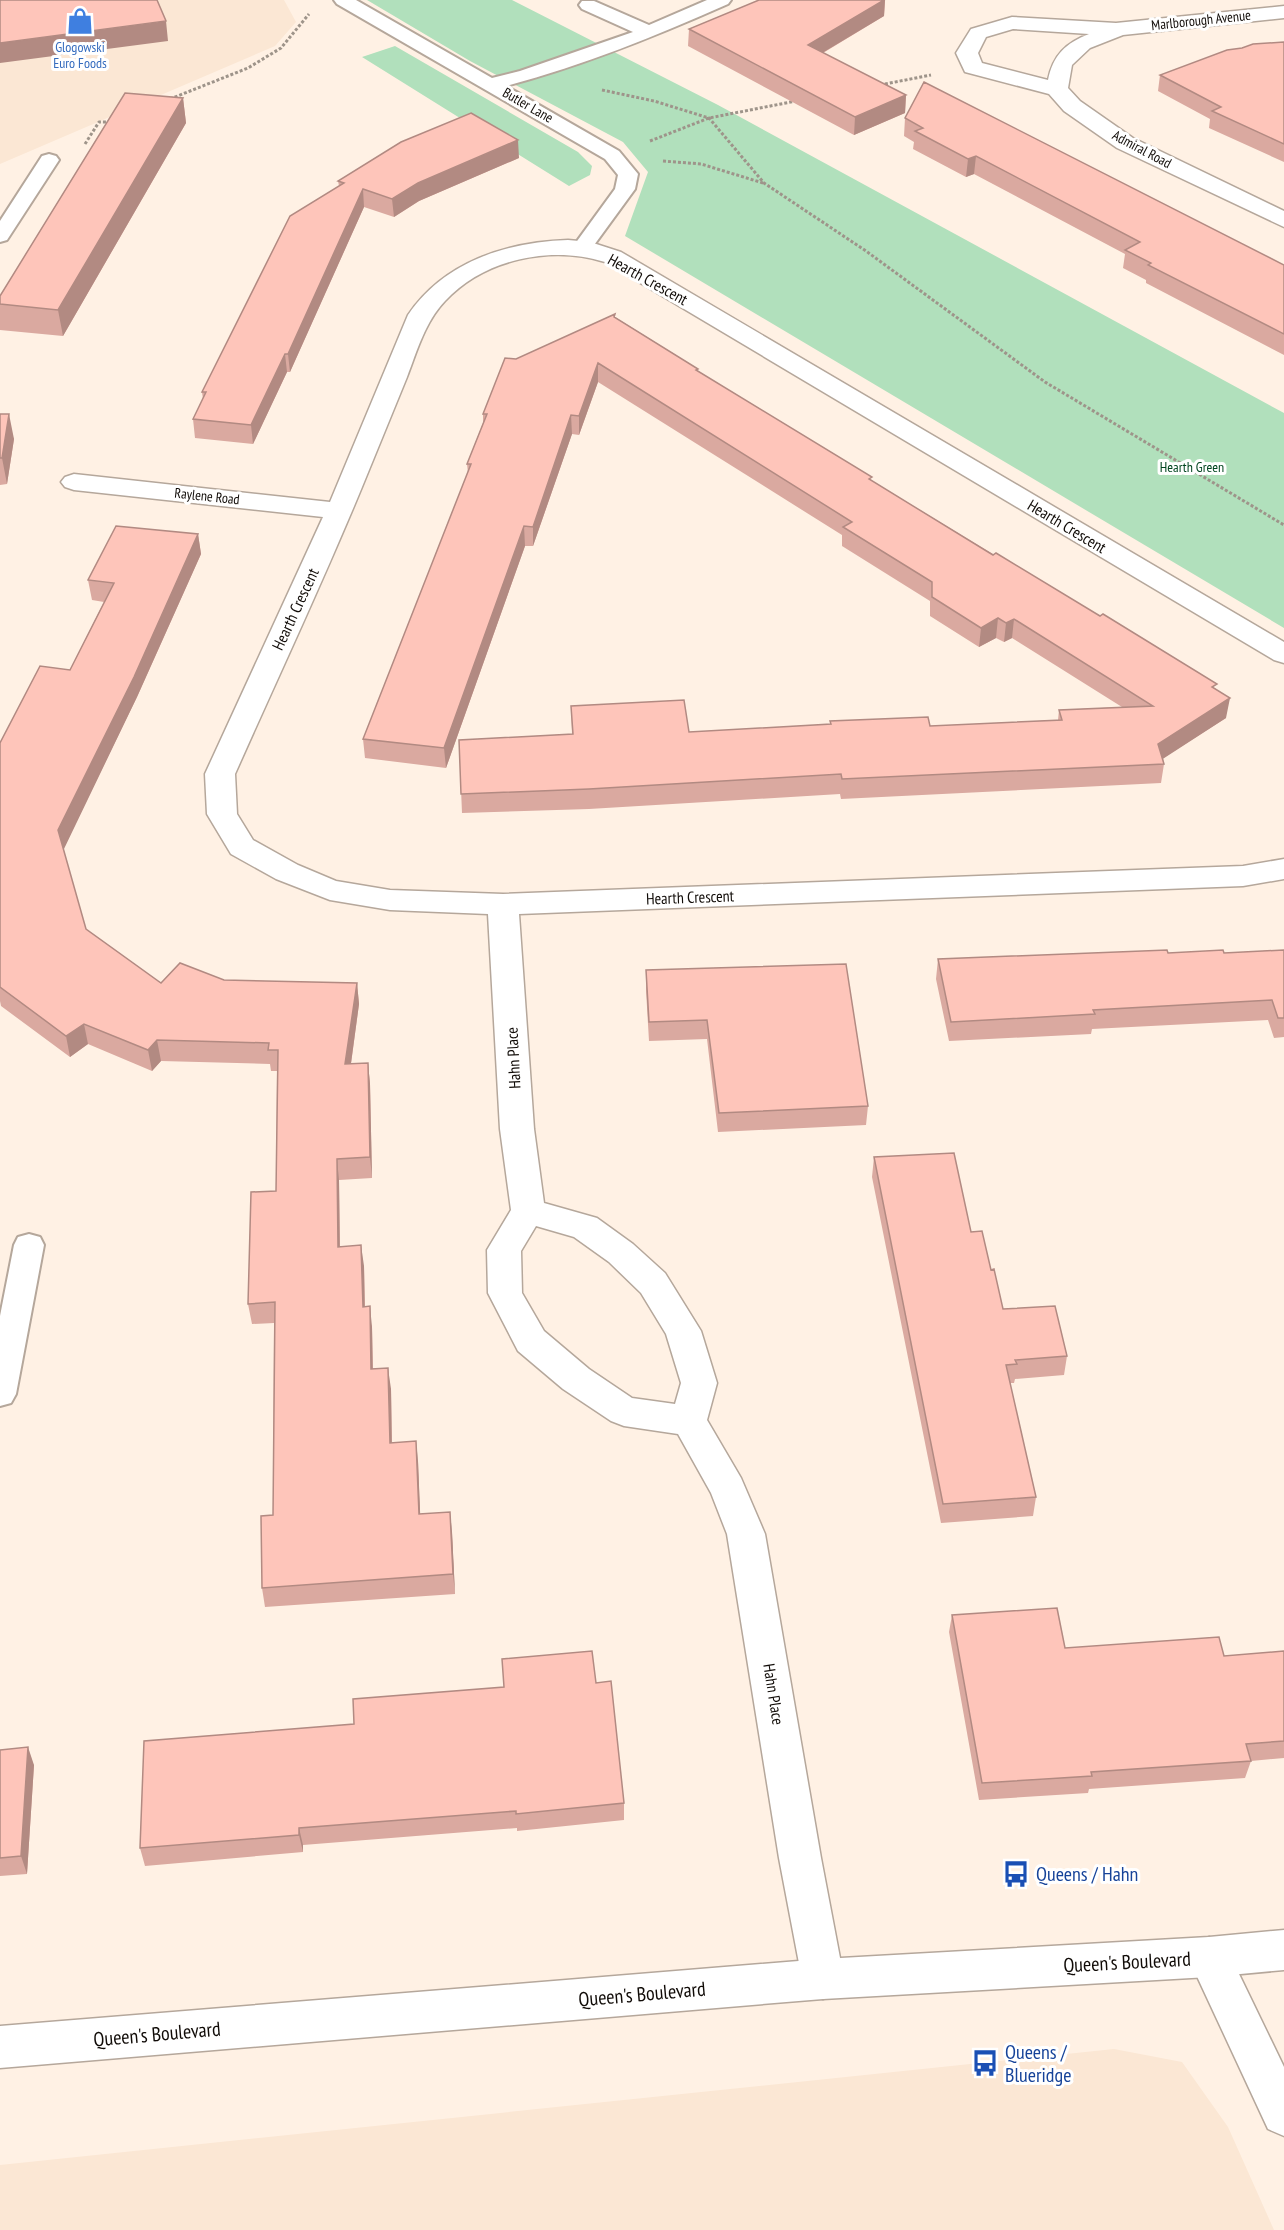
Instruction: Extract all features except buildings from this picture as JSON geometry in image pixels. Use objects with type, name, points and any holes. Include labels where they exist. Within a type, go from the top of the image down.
[{"type":"street","name":"Marlborough Avenue","points":[[973,67],[967,53],[978,33],[1012,23],[1119,29],[1284,12]]},
{"type":"street","name":"Marlborough Avenue","points":[[1057,89],[1062,63],[1083,44],[1119,29]]},
{"type":"street","points":[[973,67],[1057,89]]},
{"type":"street","name":"Admiral Road","points":[[1057,89],[1072,106],[1125,143],[1284,220]]},
{"type":"street","name":"Hearth Crescent","points":[[1284,654],[613,257],[582,248],[560,246],[524,252],[491,262],[461,275],[435,296],[420,315],[339,511],[220,774],[222,814],[243,847],[287,872],[330,890],[390,900],[503,904],[1243,876],[1284,869]]},
{"type":"street","name":"Raylene Road","points":[[74,482],[339,511]]},
{"type":"street","name":"Hahn Place","points":[[503,904],[517,1129],[528,1211]]},
{"type":"street","points":[[528,1211],[585,1227],[621,1253],[653,1282],[683,1331],[699,1383],[689,1421],[624,1411],[576,1379],[531,1341],[505,1293],[504,1250],[528,1211]]},
{"type":"street","name":"Hahn Place","points":[[689,1421],[728,1489],[746,1534],[800,1858],[824,1979]]},
{"type":"street","name":"Queen's Boulevard","points":[[0,2047],[824,1979],[1209,1957],[1284,1950]]},
{"type":"street","points":[[1209,1957],[1284,2114]]},
{"type":"lane","name":"Butler Lane","points":[[344,0],[492,84],[612,155],[623,165]]},
{"type":"lane","points":[[492,84],[527,75],[649,32],[722,0]]},
{"type":"lane","points":[[588,4],[649,32]]},
{"type":"lane","points":[[0,236],[49,160]]},
{"type":"lane","points":[[582,248],[625,189],[628,174],[623,165]]},
{"type":"lane","points":[[0,1394],[3,1357],[30,1245]]},
{"type":"path","points":[[163,102],[248,69],[281,48],[310,12]]},
{"type":"path","points":[[878,85],[973,67]]},
{"type":"path","points":[[527,75],[654,101],[709,117],[764,183],[866,251],[1045,382],[1284,525]]},
{"type":"path","points":[[623,165],[649,142],[709,117],[799,100]]},
{"type":"path","points":[[623,165],[673,160],[764,183]]},
{"type":"shaded area","points":[[0,0],[284,0],[296,22],[275,46],[0,164]]},
{"type":"shaded area","points":[[1114,2049],[1182,2062],[1228,2127],[1274,2230],[0,2230],[0,2165]]},
{"type":"green space","name":"Hearth Green","points":[[367,0],[512,0],[718,105],[1284,413],[1284,628],[625,236],[648,172],[623,142],[470,61]]},
{"type":"green space","points":[[395,46],[578,152],[592,166],[590,175],[569,186],[362,57]]},
{"type":"place","name":"Glogowski Euro Foods","points":[[80,21]]},
{"type":"place","name":"Queens / Hahn","points":[[1016,1874]]},
{"type":"place","name":"Queens / Blueridge","points":[[985,2063]]}]
